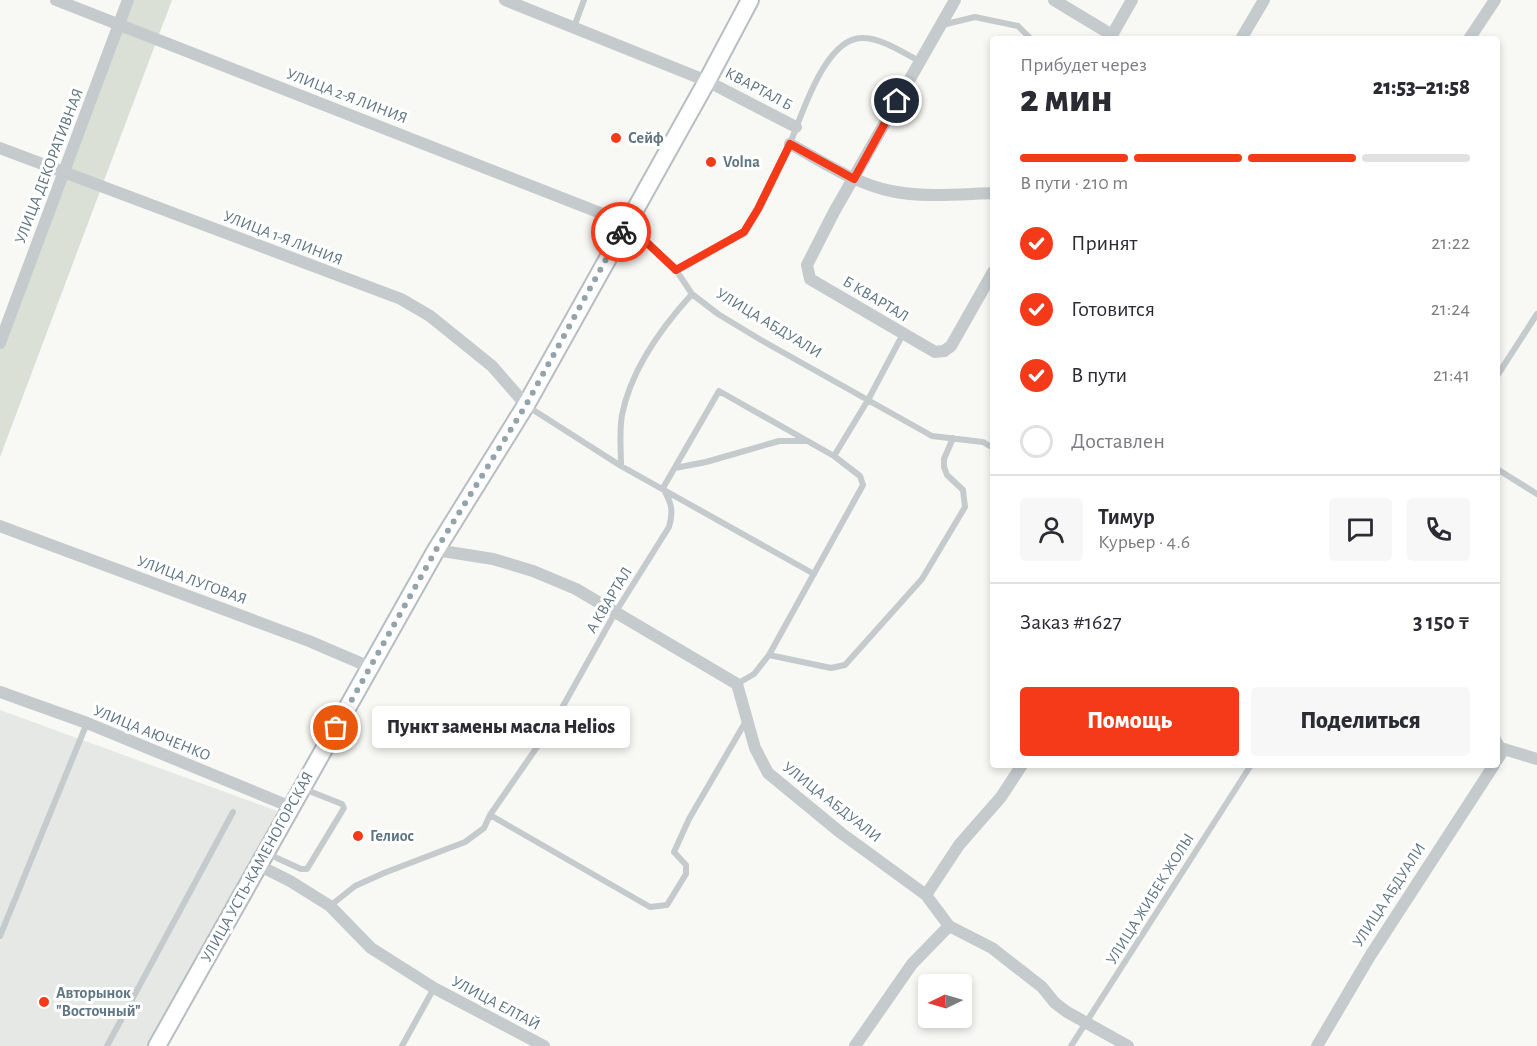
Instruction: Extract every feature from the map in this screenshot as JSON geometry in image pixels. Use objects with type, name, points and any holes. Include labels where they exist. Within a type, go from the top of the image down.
[{"type":"street","name":"УЛИЦА 2-Я ЛИНИЯ","points":[[56,0],[626,223]]},
{"type":"street","name":"УЛИЦА ДЕКОРАТИВНАЯ","points":[[0,343],[128,0]]},
{"type":"street","name":"КВАРТАЛ Б","points":[[505,0],[707,81],[796,127]]},
{"type":"street","name":"УЛИЦА УСТЬ-КАМЕНОГОРСКАЯ","points":[[157,1046],[301,788],[372,668],[436,550],[526,405],[750,0]]},
{"type":"street","name":"Б КВАРТАЛ","points":[[955,0],[834,212],[807,266],[810,279],[935,352],[944,351],[951,346],[990,277]]},
{"type":"street","points":[[1054,0],[1110,36]]},
{"type":"street","points":[[1113,36],[1132,0]]},
{"type":"street","points":[[1243,36],[1264,0]]},
{"type":"street","points":[[1471,36],[1495,0]]},
{"type":"street","points":[[790,144],[854,179],[891,191],[930,195],[990,193]]},
{"type":"street","name":"УЛИЦА 1-Я ЛИНИЯ","points":[[0,148],[401,299],[430,316],[492,366],[526,405]]},
{"type":"street","name":"УЛИЦА ЛУГОВАЯ","points":[[0,526],[309,641],[372,668]]},
{"type":"street","points":[[436,550],[493,559],[533,571],[576,589],[737,684]]},
{"type":"street","name":"УЛИЦА АБДУАЛИ","points":[[737,684],[755,748],[768,773],[841,833],[926,894],[949,926],[992,948],[1042,987],[1061,1007],[1128,1046]]},
{"type":"street","name":"УЛИЦА АЮЧЕНКО","points":[[0,692],[87,723],[291,807]]},
{"type":"street","points":[[1500,754],[1537,759]]},
{"type":"street","points":[[926,894],[960,845],[1001,797],[1020,768]]},
{"type":"street","name":"УЛИЦА АБДУАЛИ","points":[[1317,1046],[1370,956],[1492,768]]},
{"type":"street","name":"УЛИЦА ЕЛТАЙ","points":[[261,859],[330,906],[371,948],[434,988],[544,1046]]},
{"type":"street","points":[[855,1046],[912,964],[949,926]]},
{"type":"lane","points":[[574,27],[584,0]]},
{"type":"lane","points":[[941,25],[975,17],[1018,26],[1028,36]]},
{"type":"lane","points":[[626,223],[676,270],[744,232],[790,144],[819,75],[837,50],[850,40],[863,38],[878,42],[918,62]]},
{"type":"lane","name":"УЛИЦА АБДУАЛИ","points":[[676,270],[692,294],[718,314],[932,436],[983,442],[990,446]]},
{"type":"lane","points":[[621,466],[622,416],[630,388],[671,317],[692,294]]},
{"type":"lane","points":[[1500,371],[1537,314]]},
{"type":"lane","points":[[834,456],[868,400],[903,334]]},
{"type":"lane","points":[[663,488],[719,391],[834,456],[861,476],[863,485],[768,655],[754,674],[737,684]]},
{"type":"lane","points":[[526,405],[621,466],[814,574]]},
{"type":"lane","points":[[768,655],[831,668],[845,665],[922,579],[965,507],[963,490],[947,475],[944,467],[944,459],[953,438]]},
{"type":"lane","points":[[675,468],[779,441],[806,441]]},
{"type":"lane","points":[[1500,471],[1537,494]]},
{"type":"lane","name":"А КВАРТАЛ","points":[[330,906],[355,886],[465,842],[484,828],[490,815],[553,724],[615,613],[669,527],[672,507],[663,488]]},
{"type":"lane","points":[[490,815],[650,907],[667,905],[686,874],[686,865],[674,852],[689,819],[747,720]]},
{"type":"lane","points":[[0,936],[87,723]]},
{"type":"lane","name":"УЛИЦА ЖИБЕК ЖОЛЫ","points":[[1071,1046],[1249,768]]},
{"type":"lane","points":[[261,859],[307,869],[344,808],[342,804],[301,788]]},
{"type":"lane","points":[[107,1046],[232,812]]},
{"type":"lane","points":[[402,1046],[434,988]]},
{"type":"shaded area","points":[[131,0],[172,0],[0,457],[0,347]]},
{"type":"shaded area","points":[[0,710],[280,812],[148,1046],[0,1046]]},
{"type":"way so far","points":[[336,728],[372,668],[436,550],[526,405],[621,232]]},
{"type":"place","name":"Сейф","points":[[616,138]]},
{"type":"place","name":"Volna","points":[[711,162]]},
{"type":"place","name":"Пункт замены масла Helios","points":[[336,728]]},
{"type":"place","name":"Гелиос","points":[[358,836]]},
{"type":"place","name":"Авторынок \"Восточный\"","points":[[44,1002]]},
{"type":"route","points":[[621,232],[626,223],[676,270],[744,232],[790,144],[854,179],[897,101]]}]
